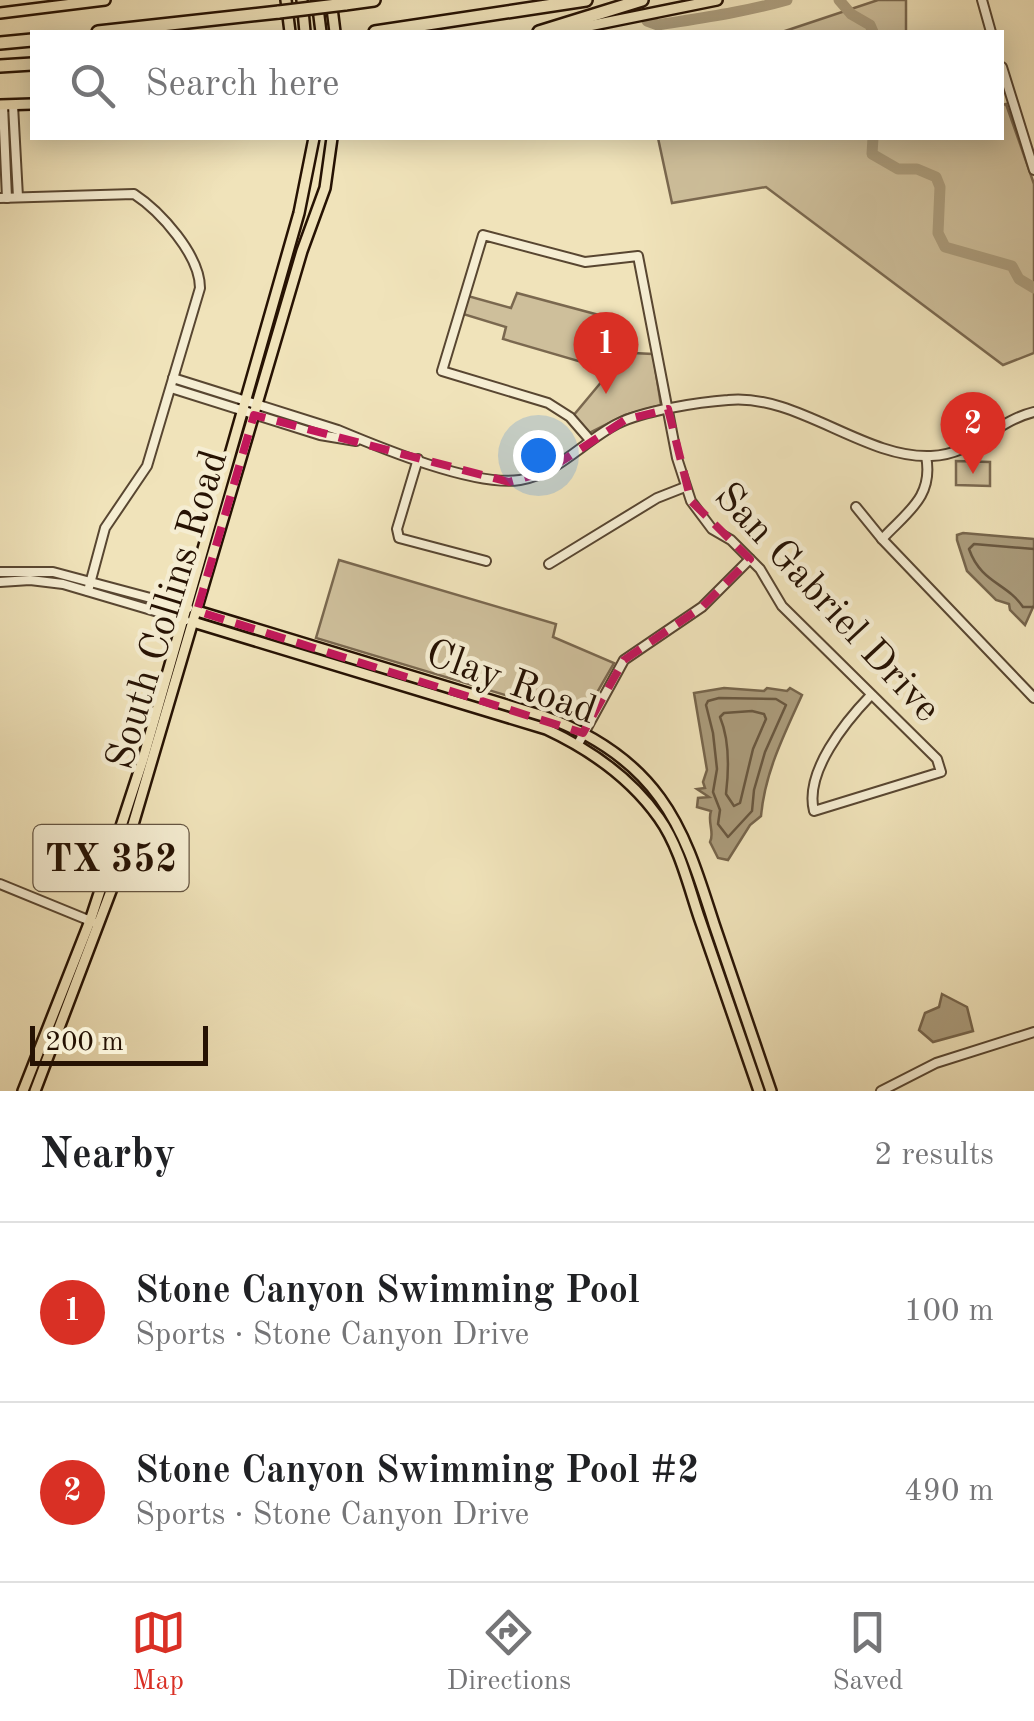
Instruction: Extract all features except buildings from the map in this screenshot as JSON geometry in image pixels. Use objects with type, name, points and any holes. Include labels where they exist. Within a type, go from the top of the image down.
[{"type":"highway","points":[[116,30],[374,0]]},
{"type":"highway","points":[[388,30],[586,0]]},
{"type":"highway","points":[[545,30],[642,0]]},
{"type":"highway","points":[[0,44],[30,40]]},
{"type":"highway","points":[[0,66],[30,64]]},
{"type":"main road","points":[[0,13],[105,0]]},
{"type":"main road","points":[[286,0],[290,30]]},
{"type":"main road","points":[[302,0],[305,30]]},
{"type":"main road","points":[[317,0],[321,30]]},
{"type":"main road","points":[[331,0],[335,30]]},
{"type":"main road","points":[[569,30],[717,0]]},
{"type":"main road","points":[[5,105],[30,104]]},
{"type":"main road","name":"South Collins Road","points":[[191,618],[186,608],[289,247],[314,140]]},
{"type":"main road","name":"South Collins Road","points":[[24,1091],[122,862],[148,755],[302,251],[325,188],[332,140]]},
{"type":"main road","points":[[289,247],[302,251]]},
{"type":"main road","name":"Clay Road","points":[[191,618],[543,716],[583,733],[634,769],[660,797],[694,863],[771,1091]]},
{"type":"main road","name":"Clay Road","points":[[191,618],[546,729],[609,765],[662,821],[679,858],[759,1091]]},
{"type":"main road","name":"South Collins Road","points":[[35,1091],[95,923]]},
{"type":"street","points":[[982,0],[990,30]]},
{"type":"street","points":[[1004,73],[1034,170]]},
{"type":"street","points":[[5,105],[18,198]]},
{"type":"street","points":[[5,105],[4,198],[127,192],[151,204],[194,260],[200,274],[200,288],[147,466],[105,528],[88,591]]},
{"type":"street","name":"San Gabriel Drive","points":[[590,440],[570,418],[548,403],[442,371],[482,235],[585,262],[638,256],[685,487],[698,513],[750,559],[772,585],[782,606],[937,760],[941,772],[814,810],[810,798],[830,745],[847,720],[871,696]]},
{"type":"street","points":[[172,384],[487,479],[522,480],[561,463],[625,420],[729,399],[770,404],[899,452],[926,456],[957,452],[978,444],[1022,415],[1034,412]]},
{"type":"street","points":[[882,539],[926,490],[926,456]]},
{"type":"street","points":[[418,459],[397,530],[399,538],[486,561]]},
{"type":"street","points":[[548,564],[657,498],[685,487]]},
{"type":"street","points":[[856,508],[1034,698]]},
{"type":"street","points":[[578,744],[624,660],[702,607],[750,559]]},
{"type":"street","points":[[0,572],[44,571],[186,608]]},
{"type":"street","points":[[0,582],[46,581],[191,618]]},
{"type":"street","points":[[0,884],[95,923]]},
{"type":"street","points":[[881,1091],[936,1063],[1034,1032]]},
{"type":"highlighted area","points":[[668,409],[691,501],[750,559],[702,607],[624,660],[583,733],[197,611],[254,415],[509,482],[545,472],[625,420]]},
{"type":"shaded area","points":[[878,0],[906,0],[906,30],[788,30]]},
{"type":"shaded area","points":[[1004,104],[1034,184],[1034,353],[1003,365],[766,187],[672,203],[658,140],[1004,140]]},
{"type":"shaded area","points":[[517,293],[599,315],[600,345],[612,352],[653,354],[661,405],[625,415],[589,433],[573,416],[603,380],[582,362],[503,339],[506,327],[463,314],[468,296],[511,308]]},
{"type":"shaded area","points":[[956,461],[990,462],[990,486],[956,485]]},
{"type":"shaded area","points":[[339,560],[556,624],[553,637],[614,663],[580,722],[545,707],[316,638]]},
{"type":"water","points":[[957,535],[1034,539],[1034,605],[1025,625],[1009,604],[996,600],[967,571],[957,540]]},
{"type":"water","points":[[724,688],[790,688],[802,695],[771,769],[761,816],[750,825],[728,860],[718,858],[710,842],[711,811],[697,807],[698,798],[709,797],[697,789],[705,788],[707,770],[694,693]]},
{"type":"water","points":[[942,994],[967,1007],[973,1031],[933,1042],[919,1030],[925,1013],[939,1007]]},
{"type":"waterway","points":[[647,21],[658,25],[787,0]]},
{"type":"waterway","points":[[839,0],[872,30]]},
{"type":"waterway","points":[[873,140],[872,154],[898,169],[917,169],[936,177],[940,187],[938,233],[945,247],[1012,266],[1019,279],[1034,288]]},
{"type":"place","name":"Stone Canyon Swimming Pool","points":[[606,394]]},
{"type":"place","name":"Stone Canyon Swimming Pool #2","points":[[973,474]]}]
